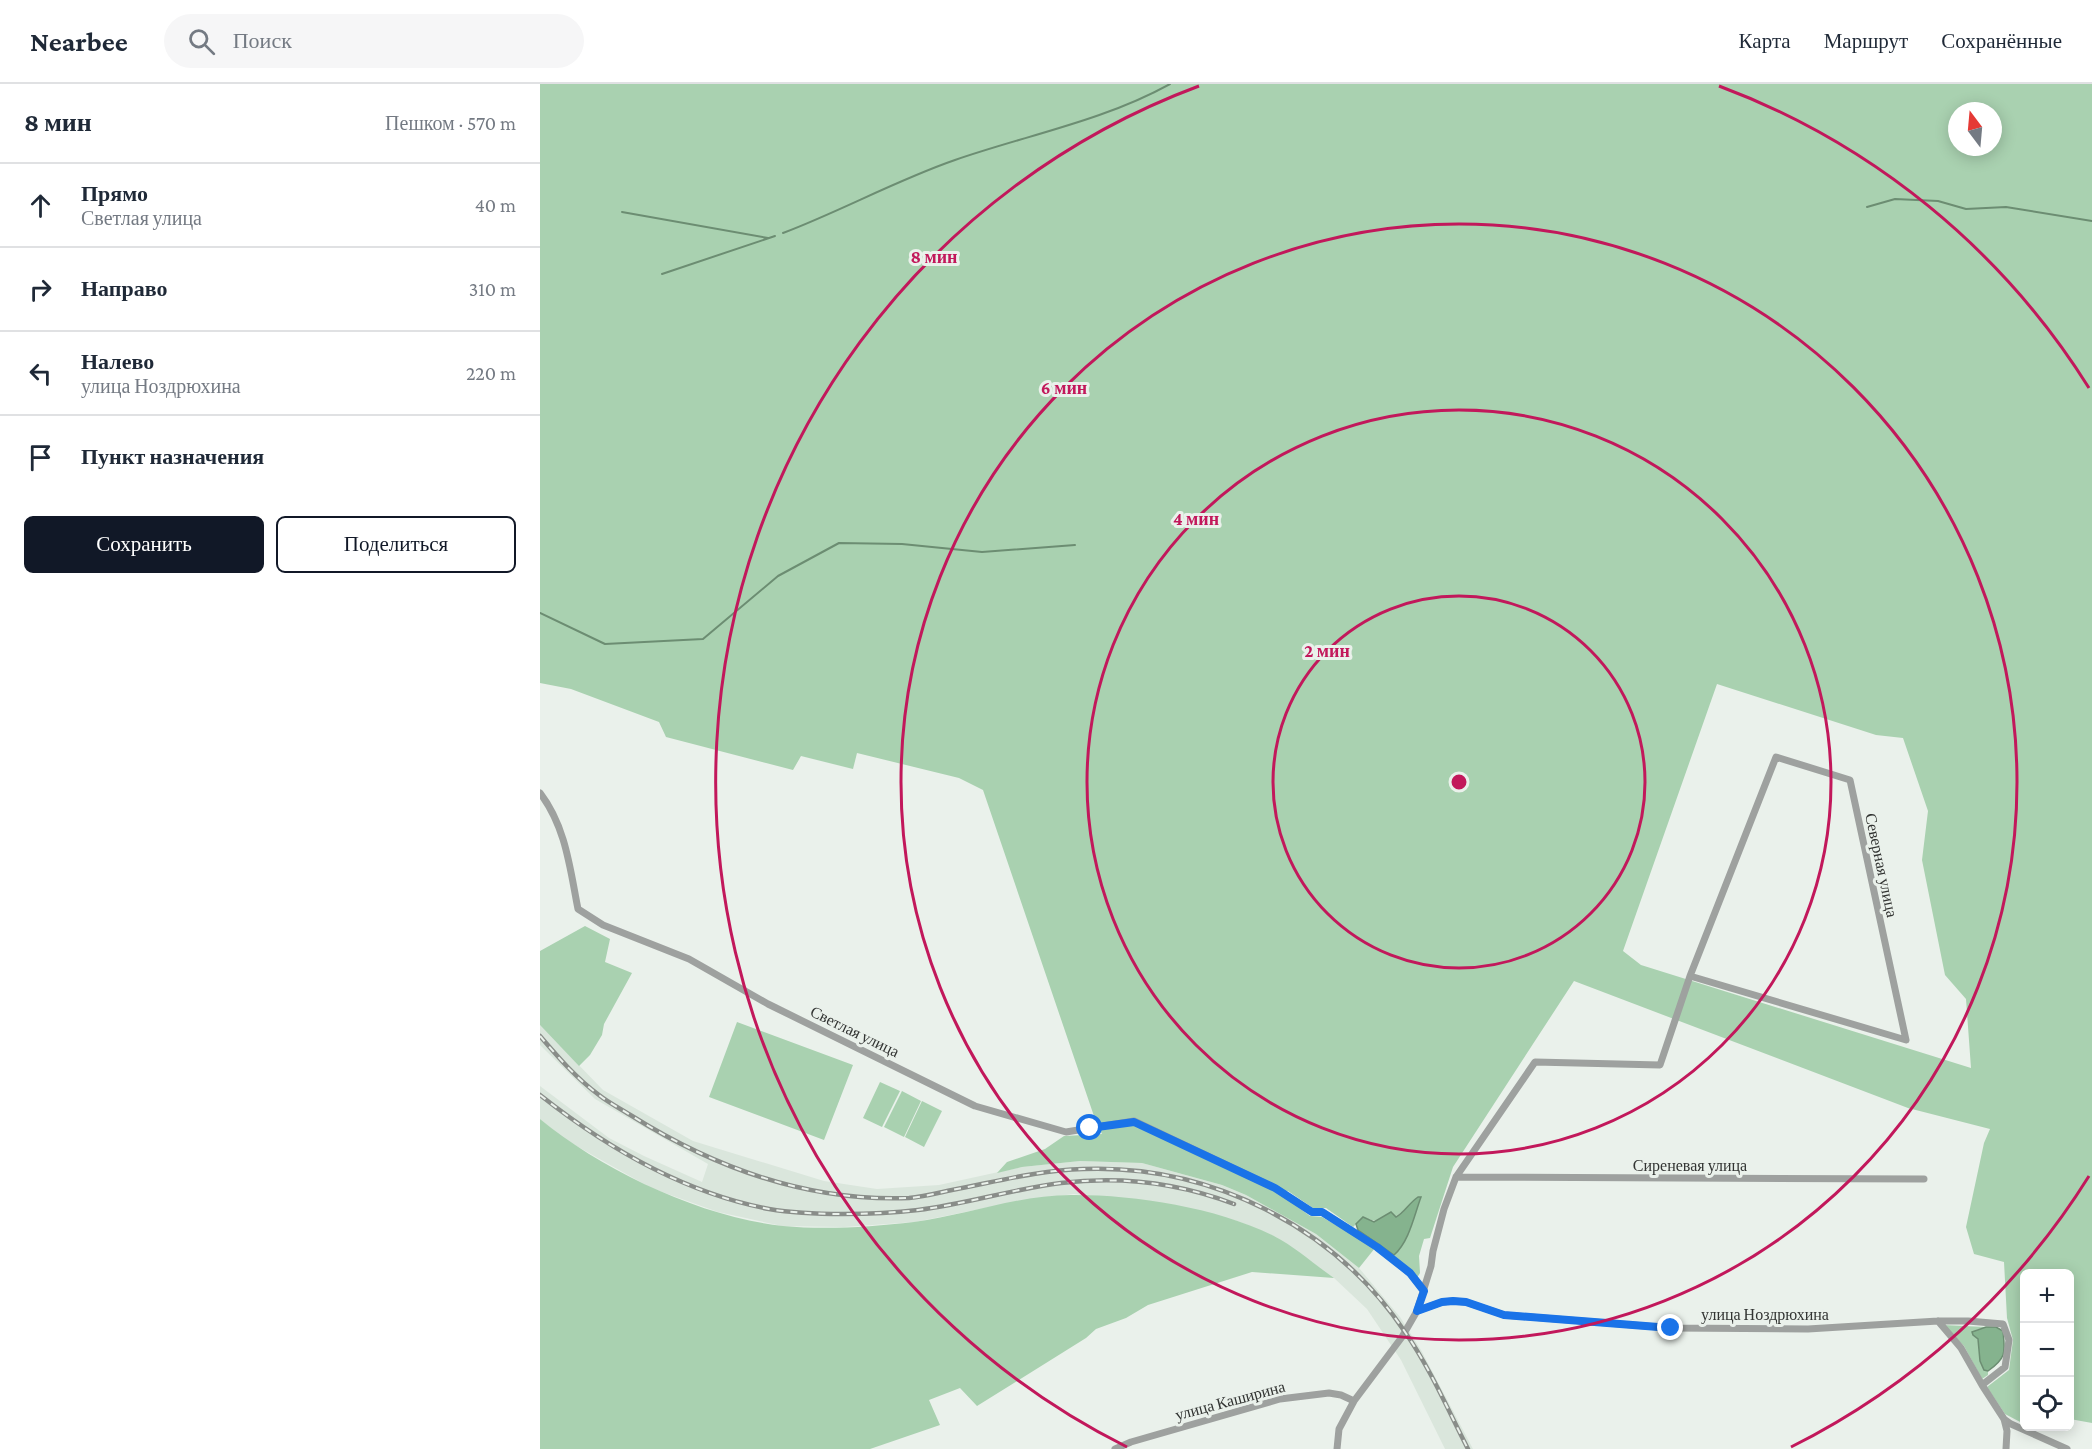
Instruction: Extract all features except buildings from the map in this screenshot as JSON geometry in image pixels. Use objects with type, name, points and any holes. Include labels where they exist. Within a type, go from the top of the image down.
[{"type":"street","name":"Северная улица","points":[[1776,757],[1850,780],[1906,1040],[1690,976],[1776,757]]},
{"type":"street","name":"Светлая улица","points":[[540,793],[549,805],[568,852],[578,909],[603,925],[689,959],[768,1004],[975,1107],[1066,1132],[1134,1122],[1275,1188],[1312,1212],[1322,1212],[1377,1247],[1410,1273],[1424,1291]]},
{"type":"street","points":[[1337,1449],[1339,1429],[1354,1401],[1402,1337],[1417,1311],[1444,1209],[1456,1177],[1535,1062],[1660,1065],[1690,976]]},
{"type":"street","name":"Сиреневая улица","points":[[1456,1177],[1924,1179]]},
{"type":"street","name":"улица Ноздрюхина","points":[[1417,1311],[1442,1302],[1453,1301],[1466,1302],[1504,1315],[1671,1328],[1808,1329],[1938,1321],[2003,1324],[2009,1340],[2005,1366],[1982,1385]]},
{"type":"street","points":[[1938,1321],[1961,1347],[2004,1419],[2007,1431],[2006,1449]]},
{"type":"street","name":"улица Каширина","points":[[1115,1449],[1131,1442],[1280,1399],[1329,1393],[1354,1401]]},
{"type":"street","points":[[2004,1419],[2067,1449]]},
{"type":"shaded area","points":[[540,84],[2092,84],[2092,1423],[2074,1420],[2074,1269],[2020,1269],[2020,1422],[2005,1414],[1987,1387],[2009,1370],[2013,1340],[2007,1318],[2004,1262],[1974,1254],[1966,1227],[1984,1143],[1990,1129],[1908,1108],[1574,981],[1453,1167],[1430,1238],[1424,1239],[1419,1256],[1420,1273],[1415,1281],[1394,1255],[1404,1243],[1421,1198],[1389,1220],[1373,1220],[1363,1217],[1353,1227],[1326,1208],[1313,1208],[1288,1191],[1279,1193],[1310,1216],[1322,1217],[1375,1248],[1359,1268],[1316,1234],[1246,1195],[1222,1185],[1142,1163],[1080,1161],[1022,1167],[997,1173],[1007,1162],[1045,1149],[1064,1136],[1102,1134],[983,790],[959,778],[857,753],[853,769],[801,756],[793,770],[666,737],[659,722],[571,689],[540,683]],"holes":[[[1717,684],[1876,735],[1903,738],[1928,811],[1922,860],[1945,975],[1966,999],[1971,1068],[1641,965],[1623,951]]]},
{"type":"shaded area","points":[[585,926],[610,939],[605,962],[632,973],[604,1024],[602,1035],[590,1055],[579,1066],[540,1025],[540,951]]},
{"type":"shaded area","points":[[737,1022],[853,1065],[824,1140],[709,1097]]},
{"type":"shaded area","points":[[540,1025],[603,1090],[693,1141],[824,1181],[877,1189],[939,1185],[1022,1167],[1080,1161],[1142,1163],[1222,1185],[1246,1195],[1316,1234],[1359,1268],[1400,1317],[1421,1350],[1473,1449],[1445,1449],[1401,1360],[1367,1309],[1334,1278],[1276,1237],[1240,1222],[1195,1210],[1074,1194],[1025,1200],[915,1222],[844,1227],[782,1226],[718,1212],[651,1188],[564,1139],[540,1119],[540,1086],[609,1138],[644,1156],[702,1182],[708,1164],[595,1099],[540,1045]]},
{"type":"shaded area","points":[[880,1082],[900,1091],[882,1127],[863,1118]]},
{"type":"shaded area","points":[[902,1091],[921,1101],[904,1137],[884,1127]]},
{"type":"shaded area","points":[[922,1101],[942,1111],[924,1147],[905,1137]]},
{"type":"shaded area","points":[[540,1119],[593,1156],[654,1189],[719,1213],[752,1221],[799,1227],[865,1227],[934,1219],[1035,1198],[1075,1195],[1124,1197],[1177,1205],[1252,1226],[1282,1240],[1334,1278],[1252,1272],[1148,1305],[1126,1318],[1096,1329],[1086,1338],[977,1406],[960,1388],[929,1400],[940,1425],[870,1449],[540,1449]]},
{"type":"shaded area","points":[[1418,1197],[1421,1197],[1404,1243],[1394,1255],[1358,1230],[1356,1224],[1363,1217],[1374,1222],[1391,1212],[1396,1217]]},
{"type":"shaded area","points":[[1943,1325],[1986,1327],[1976,1330],[1973,1335],[1978,1339],[1982,1365],[1988,1371],[1988,1375],[1982,1379],[1964,1346]]},
{"type":"shaded area","points":[[1986,1327],[1996,1327],[2003,1331],[2004,1344],[2002,1358],[1988,1371],[1984,1370],[1980,1361],[1978,1339],[1972,1332]]},
{"type":"waterway","points":[[783,233],[933,168],[1092,118],[1170,84]]},
{"type":"waterway","points":[[1867,207],[1895,199],[1938,201],[1966,209],[2006,207],[2092,221]]},
{"type":"waterway","points":[[622,212],[768,238]]},
{"type":"waterway","points":[[662,274],[775,236]]},
{"type":"waterway","points":[[540,613],[605,644],[703,639],[778,576],[839,543],[902,544],[982,552],[1075,545]]},
{"type":"railway","points":[[540,1036],[591,1088],[664,1135],[730,1166],[799,1188],[872,1198],[909,1198],[1050,1172],[1083,1169],[1130,1170],[1177,1178],[1222,1191],[1265,1209],[1306,1233],[1343,1262],[1376,1295],[1405,1332],[1423,1360],[1468,1449]]},
{"type":"railway","points":[[540,1095],[592,1133],[648,1166],[707,1192],[769,1209],[823,1214],[901,1212],[1061,1183],[1105,1180],[1170,1186],[1234,1204]]},
{"type":"route","points":[[1090,1128],[1134,1122],[1275,1188],[1312,1212],[1322,1212],[1377,1247],[1410,1273],[1424,1291],[1417,1311],[1442,1302],[1453,1301],[1466,1302],[1504,1315],[1671,1328]]}]
